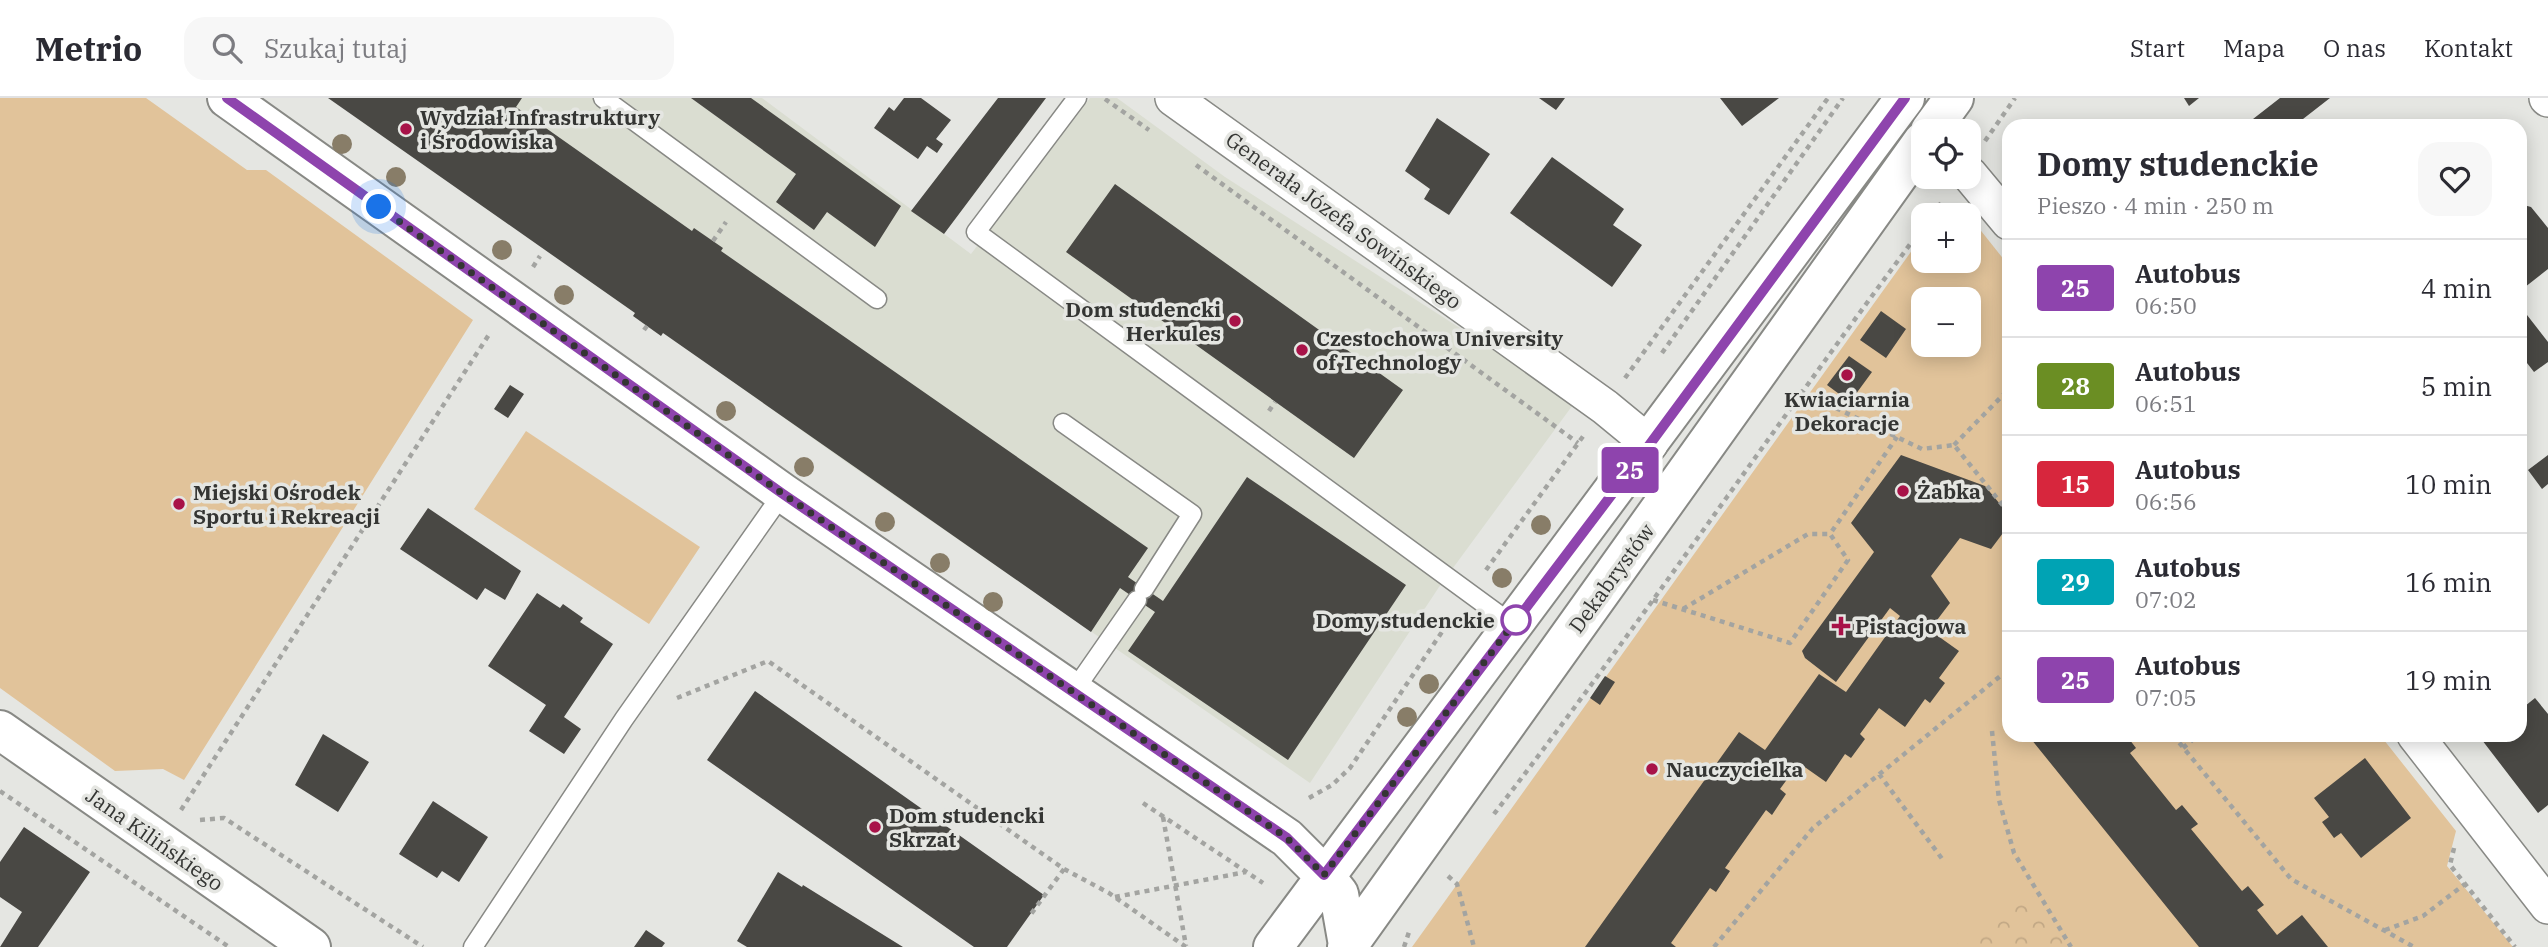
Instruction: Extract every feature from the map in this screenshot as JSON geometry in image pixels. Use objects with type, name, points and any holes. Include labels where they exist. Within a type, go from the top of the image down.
[{"type":"street","points":[[227,98],[783,494],[1287,838],[1339,894],[1347,946]]},
{"type":"street","name":"Generała Józefa Sowińskiego","points":[[1172,98],[1605,407],[1650,444]]},
{"type":"street","points":[[1273,947],[1905,98]]},
{"type":"street","name":"Dekabrystów","points":[[1347,946],[1911,151]]},
{"type":"street","points":[[1981,188],[2002,214]]},
{"type":"street","name":"Jana Kilińskiego","points":[[0,730],[167,833],[311,947]]},
{"type":"street","points":[[2420,742],[2548,905]]},
{"type":"lane","points":[[603,98],[877,299]]},
{"type":"lane","points":[[1077,98],[976,232],[1513,625]]},
{"type":"lane","points":[[1063,423],[1192,514],[1073,692]]},
{"type":"lane","points":[[473,947],[624,719],[783,494]]},
{"type":"path","points":[[1104,98],[1150,131]]},
{"type":"path","points":[[1617,389],[1828,98]]},
{"type":"path","points":[[1659,357],[1843,98]]},
{"type":"path","points":[[1984,142],[2015,98]]},
{"type":"path","points":[[1195,164],[1578,443]]},
{"type":"path","points":[[1485,826],[1578,705],[1800,391],[1911,243]]},
{"type":"path","points":[[167,833],[540,256]]},
{"type":"path","points":[[1800,391],[1922,449],[1954,445],[2002,396]]},
{"type":"path","points":[[1829,534],[1897,437]]},
{"type":"path","points":[[1954,445],[2002,504]]},
{"type":"path","points":[[1683,610],[1808,534],[1829,534]]},
{"type":"path","points":[[1653,600],[1790,643],[1848,560],[1829,534]]},
{"type":"path","points":[[624,719],[768,661],[1064,869],[1114,897],[1186,947]]},
{"type":"path","points":[[1715,947],[1813,828],[2002,675]]},
{"type":"path","points":[[1992,731],[1999,800],[2014,853],[2071,947]]},
{"type":"path","points":[[2178,742],[2291,880],[2414,947]]},
{"type":"path","points":[[2183,748],[2190,742]]},
{"type":"path","points":[[1309,798],[1332,785],[1350,768]]},
{"type":"path","points":[[1879,774],[1944,860]]},
{"type":"path","points":[[0,791],[229,947]]},
{"type":"path","points":[[1143,803],[1263,883]]},
{"type":"path","points":[[1163,816],[1186,947]]},
{"type":"path","points":[[167,833],[225,818],[423,947]]},
{"type":"path","points":[[1031,914],[1064,869]]},
{"type":"path","points":[[1114,897],[1246,872]]},
{"type":"path","points":[[1448,876],[1457,884],[1474,947]]},
{"type":"path","points":[[2384,931],[2423,915],[2466,884]]},
{"type":"path","points":[[1404,947],[1410,928]]},
{"type":"shaded area","name":"Czestochowa University of Technology","points":[[334,98],[762,98],[971,254],[1090,98],[1117,98],[1225,177],[1575,402],[1439,587],[1310,783],[846,462]]},
{"type":"green space","name":"Miejski Ośrodek Sportu i Rekreacji","points":[[0,98],[146,98],[247,170],[266,170],[473,320],[184,780],[163,769],[115,771],[0,688]]},
{"type":"green space","points":[[1981,231],[2002,257],[2002,742],[2386,742],[2456,831],[2447,866],[2513,947],[1412,947],[1911,252],[1911,273],[1981,273]]},
{"type":"green space","points":[[526,431],[700,547],[649,624],[474,509]]},
{"type":"green space","points":[[2027,888],[2066,947],[1953,947]]},
{"type":"building","points":[[328,98],[522,98],[516,107],[692,231],[694,228],[723,248],[721,251],[1148,548],[1128,577],[1163,601],[1247,477],[1406,585],[1288,760],[1128,651],[1155,612],[1120,588],[1091,632],[663,333],[661,336],[633,316],[635,313]]},
{"type":"building","points":[[691,98],[751,98],[901,206],[875,247],[827,212],[814,230],[776,202],[796,174]]},
{"type":"building","points":[[904,98],[921,98],[951,120],[936,139],[943,144],[937,153],[927,146],[918,159],[874,128],[889,107],[894,111]]},
{"type":"building","points":[[998,98],[1046,98],[944,234],[911,211]]},
{"type":"building","points":[[1539,98],[1565,98],[1556,110]]},
{"type":"building","points":[[1720,98],[1779,98],[1742,126]]},
{"type":"building","points":[[2184,98],[2199,98],[2189,106]]},
{"type":"building","points":[[2280,98],[2330,98],[2303,119],[2253,119]]},
{"type":"building","points":[[1437,118],[1490,154],[1449,215],[1424,199],[1430,189],[1405,171]]},
{"type":"building","points":[[1552,157],[1624,209],[1613,225],[1642,245],[1612,287],[1510,213]]},
{"type":"building","name":"Dom studencki Herkules","points":[[1115,184],[1403,390],[1354,458],[1066,252]]},
{"type":"building","points":[[2527,206],[2531,207],[2548,228],[2548,269],[2527,286]]},
{"type":"building","points":[[1881,311],[1906,329],[1886,358],[1860,340]]},
{"type":"building","points":[[2527,315],[2548,342],[2548,362],[2534,372],[2527,363]]},
{"type":"building","points":[[1849,356],[1872,372],[1850,402],[1827,385]]},
{"type":"building","points":[[510,385],[524,394],[508,418],[494,409]]},
{"type":"building","points":[[1901,455],[1985,486],[2002,507],[2002,534],[1991,549],[1960,538],[1931,576],[1950,603],[1931,628],[1927,626],[1923,632],[1928,635],[1931,631],[1959,651],[1939,678],[1945,683],[1930,703],[1925,699],[1905,727],[1879,708],[1860,734],[1865,739],[1851,758],[1845,754],[1826,782],[1799,763],[1780,789],[1786,794],[1772,815],[1766,810],[1725,868],[1730,871],[1716,892],[1710,888],[1671,943],[1676,947],[1585,947],[1739,732],[1765,750],[1819,674],[1846,692],[1900,616],[1890,608],[1836,682],[1805,658],[1802,651],[1874,552],[1851,523]]},
{"type":"building","points":[[2548,455],[2548,484],[2542,489],[2528,470]]},
{"type":"building","points":[[428,508],[521,571],[505,600],[485,588],[477,600],[400,549]]},
{"type":"building","points":[[537,593],[560,608],[563,604],[583,618],[580,622],[613,644],[564,717],[581,729],[564,754],[529,731],[546,705],[488,666]]},
{"type":"building","points":[[1605,676],[1615,682],[1600,705],[1590,698]]},
{"type":"building","name":"Dom studencki Skrzat","points":[[755,691],[1044,895],[1007,947],[974,947],[707,760]]},
{"type":"building","points":[[2535,698],[2548,714],[2548,805],[2538,813],[2484,742],[2527,742],[2527,704]]},
{"type":"building","points":[[323,734],[369,762],[338,812],[295,785]]},
{"type":"building","points":[[2033,742],[2131,742],[2136,748],[2130,753],[2176,810],[2182,805],[2198,824],[2191,829],[2242,891],[2248,886],[2264,905],[2257,910],[2277,935],[2302,915],[2328,947],[2199,947]]},
{"type":"building","points":[[2365,758],[2411,818],[2361,858],[2341,833],[2334,838],[2322,822],[2329,817],[2314,798]]},
{"type":"building","points":[[433,801],[488,837],[459,882],[442,871],[437,878],[399,854]]},
{"type":"building","points":[[24,827],[90,872],[38,947],[0,947],[22,912],[0,897],[0,862]]},
{"type":"building","points":[[778,872],[903,947],[747,947],[737,941]]},
{"type":"building","points":[[646,930],[665,943],[662,947],[634,947]]},
{"type":"bus line","name":"25","points":[[227,98],[783,494],[1287,838],[1324,875],[1650,444],[1905,98]]},
{"type":"place","name":"Wydział Infrastruktury i Środowiska","points":[[406,129]]},
{"type":"place","name":"Dom studencki Herkules","points":[[1235,321]]},
{"type":"place","name":"Czestochowa University of Technology","points":[[1302,350]]},
{"type":"place","name":"Kwiaciarnia Dekoracje","points":[[1847,375]]},
{"type":"place","name":"Żabka","points":[[1903,491]]},
{"type":"place","name":"Miejski Ośrodek Sportu i Rekreacji","points":[[179,504]]},
{"type":"place","name":"Domy studenckie","points":[[1516,620]]},
{"type":"place","name":"Pistacjowa","points":[[1841,626]]},
{"type":"place","name":"Nauczycielka","points":[[1652,769]]},
{"type":"place","name":"Dom studencki Skrzat","points":[[875,827]]},
{"type":"route","points":[[379,207],[783,494],[1287,838],[1324,875],[1516,620]]}]
